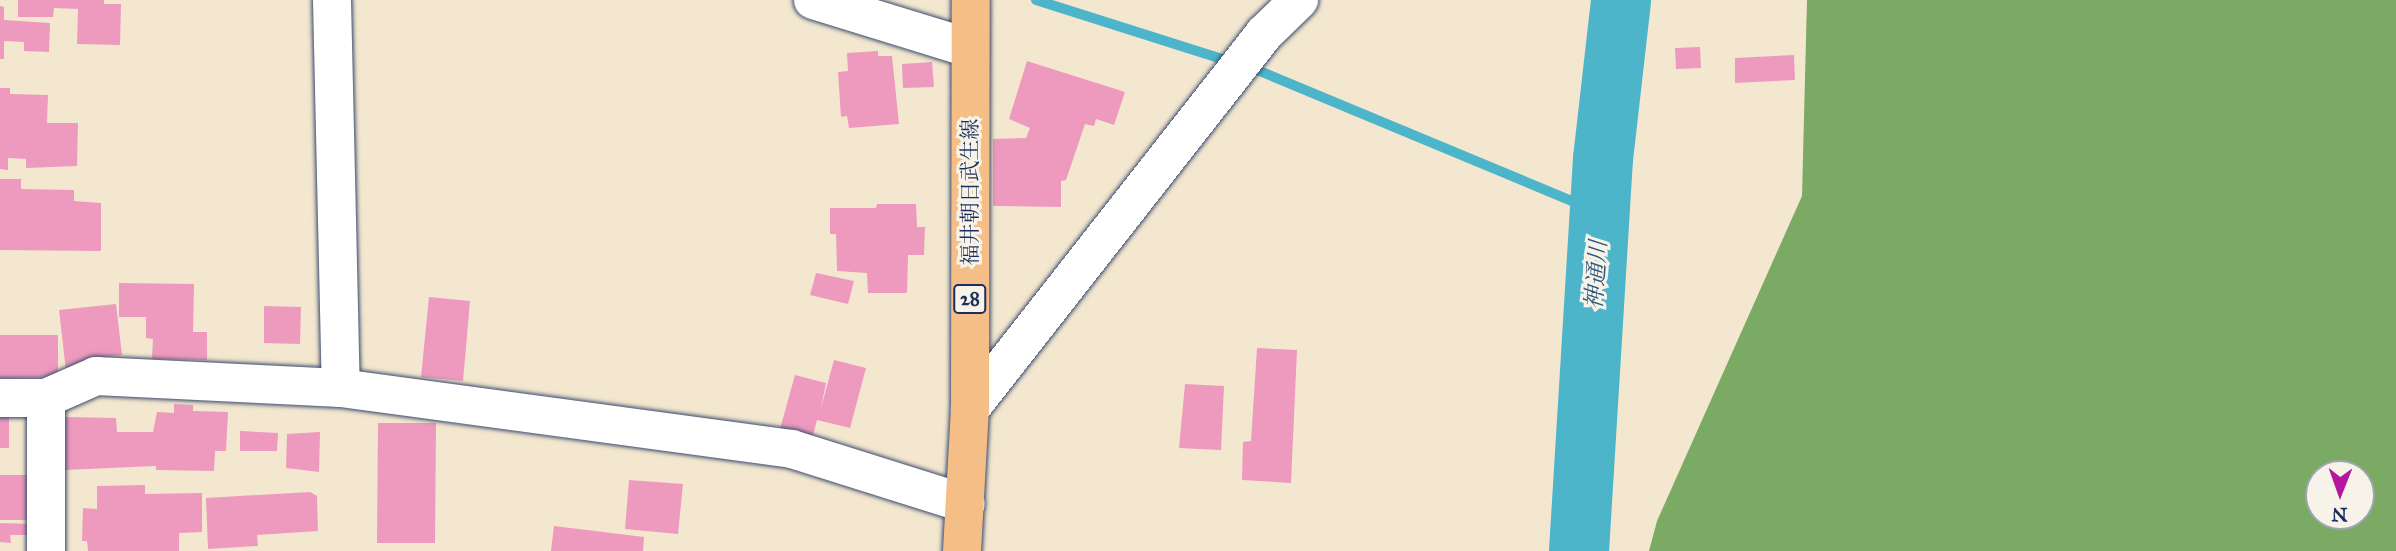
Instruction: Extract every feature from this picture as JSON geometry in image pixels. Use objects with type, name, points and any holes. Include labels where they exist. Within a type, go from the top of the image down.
[{"type":"main road","name":"福井朝日武生線","points":[[962,551],[970,409],[970,26]]},
{"type":"street","points":[[332,0],[341,388]]},
{"type":"street","points":[[813,0],[970,26]]},
{"type":"street","points":[[970,409],[1201,118],[1264,34],[1299,0]]},
{"type":"street","points":[[0,398],[46,398],[96,376],[341,388],[792,449],[966,504]]},
{"type":"street","points":[[46,398],[46,551]]},
{"type":"green space","points":[[1807,0],[2396,0],[2396,551],[1649,551],[1657,521],[1802,196]]},
{"type":"building","points":[[18,0],[104,0],[104,4],[121,4],[120,45],[77,44],[78,9],[54,8],[53,17],[18,17]]},
{"type":"building","points":[[0,6],[4,7],[4,20],[50,23],[49,52],[24,51],[24,42],[4,41],[4,59],[0,59]]},
{"type":"building","points":[[1700,47],[1701,68],[1676,69],[1675,48]]},
{"type":"building","points":[[878,51],[878,56],[892,56],[899,124],[849,128],[847,116],[841,117],[838,72],[848,71],[847,53]]},
{"type":"building","points":[[1794,55],[1795,80],[1735,83],[1735,58]]},
{"type":"building","points":[[1027,61],[1125,92],[1114,125],[1096,119],[1094,126],[1085,124],[1066,180],[1061,181],[1061,207],[993,206],[993,139],[1026,138],[1030,128],[1009,119]]},
{"type":"building","points":[[932,62],[934,87],[903,88],[902,64]]},
{"type":"building","points":[[0,88],[10,88],[10,94],[48,95],[47,123],[78,123],[77,166],[26,168],[26,159],[8,158],[8,170],[0,169]]},
{"type":"building","points":[[0,179],[21,179],[21,189],[74,190],[74,201],[101,203],[101,251],[0,250]]},
{"type":"building","points":[[877,204],[916,204],[917,227],[925,227],[924,255],[908,255],[907,293],[868,293],[867,273],[837,271],[836,234],[830,234],[830,208],[876,208]]},
{"type":"building","points":[[816,273],[854,281],[848,304],[810,295]]},
{"type":"building","points":[[119,283],[194,284],[193,332],[207,332],[207,360],[152,359],[153,339],[146,338],[146,317],[119,317]]},
{"type":"building","points":[[429,297],[470,301],[463,381],[421,377]]},
{"type":"building","points":[[116,304],[122,355],[96,358],[66,371],[59,310]]},
{"type":"building","points":[[264,306],[301,307],[300,344],[264,343]]},
{"type":"building","points":[[0,335],[58,335],[58,377],[0,378]]},
{"type":"building","points":[[1257,348],[1297,350],[1291,483],[1242,480],[1243,442],[1251,441]]},
{"type":"building","points":[[834,360],[866,368],[850,428],[817,420],[812,439],[780,429],[795,375],[826,383],[821,408]]},
{"type":"building","points":[[1185,384],[1224,386],[1221,450],[1179,448]]},
{"type":"building","points":[[174,404],[193,405],[193,411],[228,412],[226,451],[215,451],[214,471],[156,470],[156,466],[64,470],[64,417],[116,418],[117,432],[153,432],[157,412],[174,413]]},
{"type":"building","points":[[0,410],[9,411],[9,448],[0,448]]},
{"type":"building","points":[[378,423],[436,423],[435,543],[377,543]]},
{"type":"building","points":[[240,431],[278,433],[277,451],[240,451]]},
{"type":"building","points":[[320,432],[319,472],[286,468],[287,434]]},
{"type":"building","points":[[0,475],[31,475],[31,520],[0,520]]},
{"type":"building","points":[[629,480],[683,484],[678,534],[625,529]]},
{"type":"building","points":[[145,485],[145,494],[202,493],[202,532],[179,533],[179,551],[88,551],[87,541],[82,541],[83,508],[97,509],[97,486]]},
{"type":"building","points":[[310,492],[317,496],[318,531],[257,535],[258,546],[208,549],[206,498]]},
{"type":"building","points":[[0,523],[33,524],[32,535],[10,535],[11,543],[0,542]]},
{"type":"building","points":[[554,526],[644,537],[643,551],[551,551]]},
{"type":"waterway","points":[[1036,0],[1232,62]]},
{"type":"waterway","name":"神通川","points":[[1579,551],[1603,159],[1621,0]]},
{"type":"waterway","points":[[1250,67],[1601,213]]}]
